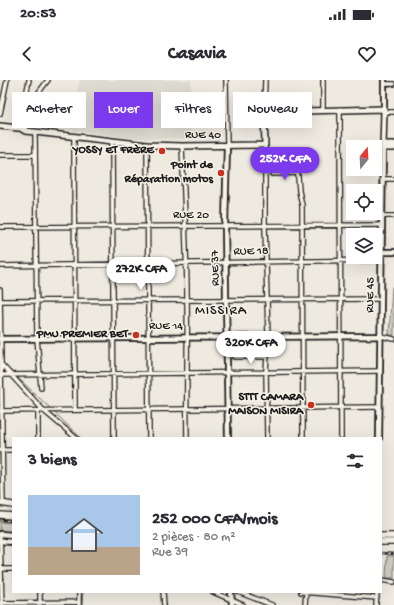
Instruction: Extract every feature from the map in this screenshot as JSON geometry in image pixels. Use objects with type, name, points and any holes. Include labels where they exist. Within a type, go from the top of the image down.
[{"type":"main road","points":[[312,110],[340,109],[384,110]]},
{"type":"main road","name":"RUE 45","points":[[383,146],[384,110]]},
{"type":"main road","name":"RUE 40","points":[[0,126],[12,127]]},
{"type":"main road","name":"RUE 40","points":[[22,128],[25,131],[147,145],[182,146],[265,143]]},
{"type":"main road","name":"RUE 40","points":[[36,128],[147,142],[227,144]]},
{"type":"main road","points":[[265,128],[265,143]]},
{"type":"main road","points":[[383,146],[394,144]]},
{"type":"main road","points":[[383,146],[394,148]]},
{"type":"main road","points":[[1,504],[12,505]]},
{"type":"main road","points":[[0,515],[12,516]]},
{"type":"main road","points":[[382,536],[394,536]]},
{"type":"main road","points":[[382,542],[394,542]]},
{"type":"street","points":[[0,114],[7,80]]},
{"type":"street","points":[[27,92],[29,80]]},
{"type":"street","points":[[39,92],[48,80]]},
{"type":"street","points":[[226,80],[227,144]]},
{"type":"street","points":[[265,80],[265,92]]},
{"type":"street","points":[[323,80],[324,110]]},
{"type":"street","points":[[384,82],[394,84]]},
{"type":"street","name":"RUE 45","points":[[384,82],[384,110]]},
{"type":"street","points":[[340,109],[341,437]]},
{"type":"street","points":[[384,110],[394,112]]},
{"type":"street","points":[[35,132],[37,338],[41,388]]},
{"type":"street","points":[[74,137],[75,410]]},
{"type":"street","points":[[112,141],[114,437]]},
{"type":"street","points":[[265,143],[265,226],[268,337],[266,372],[266,437]]},
{"type":"street","name":"RUE 37","points":[[227,144],[225,226],[228,437]]},
{"type":"street","points":[[147,145],[150,437]]},
{"type":"street","points":[[182,146],[187,263],[187,437]]},
{"type":"street","name":"RUE 45","points":[[382,216],[383,146]]},
{"type":"street","points":[[0,156],[35,155]]},
{"type":"street","points":[[296,163],[302,205],[304,437]]},
{"type":"street","points":[[273,174],[298,173]]},
{"type":"street","points":[[383,179],[394,179]]},
{"type":"street","points":[[382,216],[394,216]]},
{"type":"street","name":"RUE 45","points":[[382,220],[382,225]]},
{"type":"street","name":"RUE 20","points":[[0,227],[382,225]]},
{"type":"street","points":[[382,252],[394,252]]},
{"type":"street","name":"RUE 18","points":[[0,266],[346,261]]},
{"type":"street","name":"RUE 45","points":[[379,437],[381,264]]},
{"type":"street","points":[[0,290],[1,504]]},
{"type":"street","points":[[0,302],[381,299]]},
{"type":"street","points":[[381,336],[394,339]]},
{"type":"street","name":"RUE 14","points":[[0,339],[381,336]]},
{"type":"street","points":[[235,357],[267,357]]},
{"type":"street","points":[[0,363],[44,410],[75,437]]},
{"type":"street","points":[[0,375],[380,371]]},
{"type":"street","points":[[1,411],[380,407]]},
{"type":"street","points":[[38,411],[38,437]]},
{"type":"street","points":[[1,450],[12,450]]},
{"type":"street","points":[[12,535],[0,534],[2,604],[79,604],[79,593]]},
{"type":"street","points":[[0,541],[12,542]]},
{"type":"street","points":[[1,569],[12,569]]},
{"type":"street","points":[[382,580],[394,582]]},
{"type":"street","points":[[40,593],[40,604]]},
{"type":"street","points":[[163,593],[164,605]]},
{"type":"street","points":[[215,593],[231,602],[243,605]]},
{"type":"street","points":[[241,593],[272,605]]},
{"type":"street","points":[[305,605],[306,593]]},
{"type":"street","points":[[318,593],[377,598]]},
{"type":"street","points":[[376,605],[377,593]]},
{"type":"shaded area","points":[[80,80],[191,80],[191,92],[161,92],[161,128],[191,128],[191,139],[130,138],[56,128],[86,128],[86,92],[77,92]]},
{"type":"shaded area","points":[[392,287],[394,287],[394,335],[389,335]]},
{"type":"shaded area","points":[[0,522],[12,523],[12,532],[0,531]]},
{"type":"shaded area","points":[[387,556],[394,556],[394,578],[386,578]]},
{"type":"waterway","points":[[2,362],[14,374]]},
{"type":"waterway","points":[[16,376],[50,408]]},
{"type":"waterway","points":[[54,412],[80,437]]},
{"type":"waterway","points":[[82,605],[83,593]]},
{"type":"railway","points":[[0,520],[12,521]]},
{"type":"railway","points":[[382,553],[394,554]]},
{"type":"place","name":"YOSSY ET FRÈRE","points":[[162,151]]},
{"type":"place","name":"Point de Réparation motos","points":[[221,173]]},
{"type":"place","name":"PMU PREMIER BET","points":[[136,335]]},
{"type":"place","name":"STTT CAMARA MAISON MISIRA","points":[[311,405]]},
{"type":"district","name":"MISSIRA","points":[[221,311]]}]
